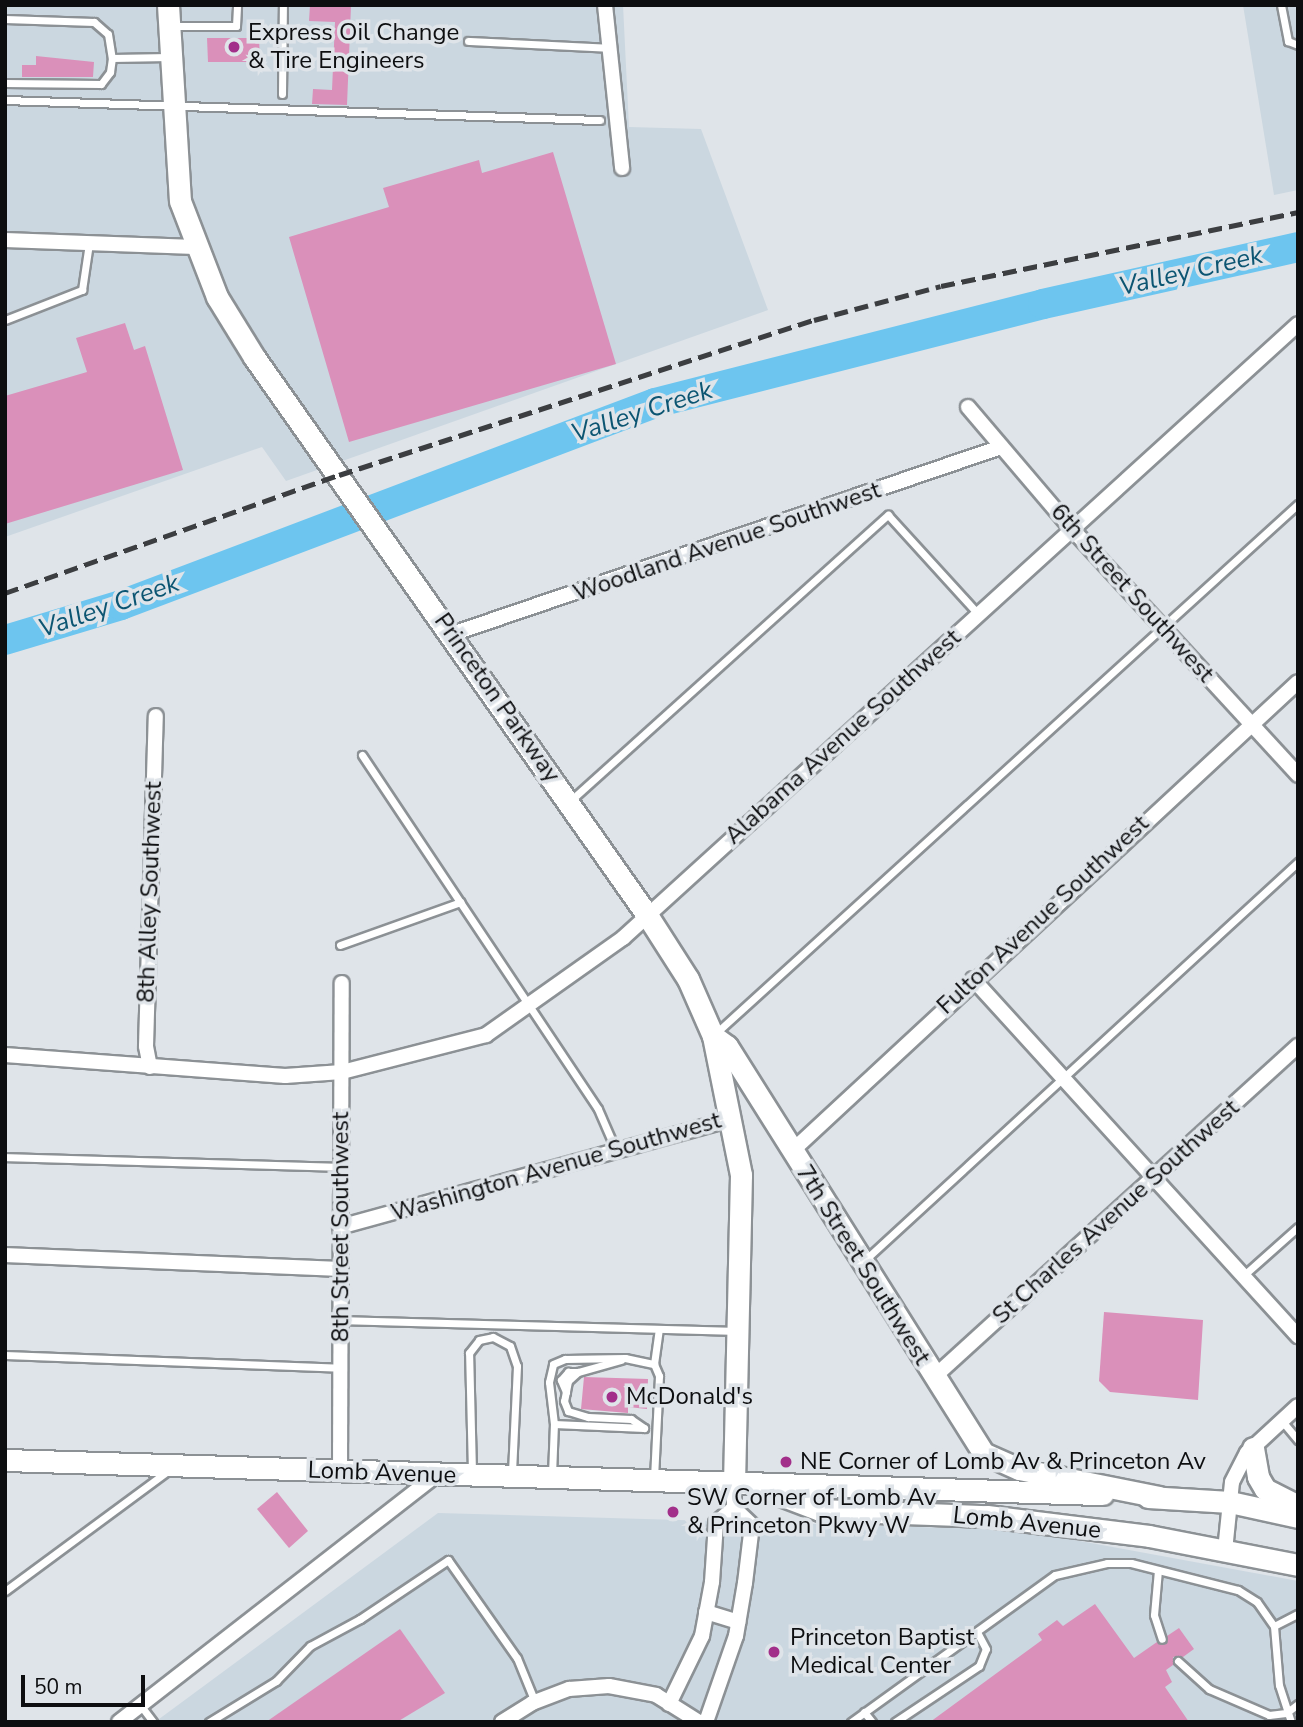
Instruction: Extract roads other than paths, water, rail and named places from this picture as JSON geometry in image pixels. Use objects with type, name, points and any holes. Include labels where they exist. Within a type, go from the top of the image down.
[{"type":"main road","name":"Princeton Parkway","points":[[168,15],[171,106],[180,201],[195,247],[217,297],[254,357],[393,550],[647,915],[688,979],[713,1036],[727,1046],[792,1152]]},
{"type":"main road","name":"Washington Avenue Southwest","points":[[713,1036],[732,1119]]},
{"type":"main road","points":[[732,1119],[741,1175],[734,1485]]},
{"type":"main road","name":"7th Street Southwest","points":[[792,1152],[865,1259],[934,1377],[983,1453],[1019,1469],[1159,1497]]},
{"type":"main road","points":[[1253,1448],[1258,1477],[1265,1489],[1298,1506]]},
{"type":"main road","name":"Lomb Avenue","points":[[5,1460],[758,1486],[1013,1489],[1230,1502],[1298,1517]]},
{"type":"main road","name":"Lomb Avenue","points":[[758,1486],[820,1510],[987,1516],[1149,1536],[1298,1565]]},
{"type":"street","points":[[606,5],[621,168]]},
{"type":"street","points":[[5,240],[195,247]]},
{"type":"street","name":"Alabama Avenue Southwest","points":[[5,1055],[285,1076],[342,1072],[486,1035],[623,938],[1298,324]]},
{"type":"street","name":"6th Street Southwest","points":[[968,407],[1072,528],[1298,775]]},
{"type":"street","name":"Woodland Avenue Southwest","points":[[452,634],[1001,447]]},
{"type":"street","name":"Fulton Avenue Southwest","points":[[792,1152],[974,979],[1298,682]]},
{"type":"street","name":"8th Alley Southwest","points":[[150,1067],[146,1046],[156,716]]},
{"type":"street","points":[[974,979],[1298,1336]]},
{"type":"street","name":"8th Street Southwest","points":[[340,1472],[342,983]]},
{"type":"street","name":"St Charles Avenue Southwest","points":[[934,1377],[1298,1045]]},
{"type":"street","name":"Washington Avenue Southwest","points":[[340,1227],[617,1153],[697,1125],[732,1119]]},
{"type":"street","points":[[5,1255],[340,1269]]},
{"type":"street","points":[[1225,1551],[1232,1482],[1253,1448],[1298,1406]]},
{"type":"street","points":[[120,1722],[436,1475]]},
{"type":"street","points":[[706,1722],[738,1622],[752,1525],[734,1508],[734,1485]]},
{"type":"street","points":[[669,1703],[702,1636],[716,1523],[734,1508]]},
{"type":"street","points":[[706,1612],[738,1622]]},
{"type":"street","points":[[502,1722],[535,1702],[569,1689],[609,1686],[656,1695],[699,1722]]},
{"type":"lane","points":[[168,15],[236,26],[237,5]]},
{"type":"lane","points":[[282,5],[282,94]]},
{"type":"lane","points":[[1281,5],[1288,41],[1298,45]]},
{"type":"lane","points":[[5,19],[94,22],[108,34],[112,58],[110,72],[102,84],[5,83]]},
{"type":"lane","points":[[468,41],[610,48]]},
{"type":"lane","points":[[112,58],[170,57]]},
{"type":"lane","points":[[5,100],[600,120]]},
{"type":"lane","points":[[5,320],[82,290],[89,243]]},
{"type":"lane","points":[[713,1036],[1298,504]]},
{"type":"lane","points":[[569,801],[888,515],[978,614]]},
{"type":"lane","points":[[362,755],[598,1109],[617,1153]]},
{"type":"lane","points":[[865,1259],[1061,1076],[1298,862]]},
{"type":"lane","points":[[340,945],[461,902]]},
{"type":"lane","points":[[5,1157],[340,1167]]},
{"type":"lane","points":[[1243,1276],[1298,1227]]},
{"type":"lane","points":[[340,1320],[738,1331]]},
{"type":"lane","points":[[654,1483],[659,1376],[654,1364],[659,1329]]},
{"type":"lane","points":[[472,1477],[469,1353],[478,1340],[493,1337],[510,1346],[517,1366],[512,1478]]},
{"type":"lane","points":[[5,1355],[340,1368]]},
{"type":"lane","points":[[551,1479],[554,1424],[549,1382],[555,1361],[625,1358],[654,1364]]},
{"type":"lane","points":[[625,1358],[600,1370],[578,1373],[568,1381],[566,1392],[569,1411],[588,1417],[631,1419],[644,1428]]},
{"type":"lane","points":[[1281,1420],[1298,1440]]},
{"type":"lane","points":[[554,1424],[655,1428]]},
{"type":"lane","points":[[5,1591],[178,1466]]},
{"type":"lane","points":[[209,1722],[276,1681],[310,1646],[360,1619],[448,1560],[517,1658],[535,1702]]},
{"type":"lane","points":[[851,1722],[1055,1575],[1107,1563],[1158,1570],[1238,1590],[1257,1602],[1274,1626],[1286,1713],[1291,1722]]},
{"type":"lane","points":[[1158,1570],[1154,1615],[1162,1639]]},
{"type":"lane","points":[[1274,1626],[1298,1614]]},
{"type":"lane","points":[[895,1722],[983,1662],[986,1649],[977,1632]]},
{"type":"lane","points":[[1178,1661],[1209,1689],[1269,1715],[1286,1713],[1298,1704]]},
{"type":"lane","points":[[141,1705],[153,1722]]},
{"type":"lane","points":[[864,1712],[872,1722]]},
{"type":"waterway","name":"Valley Creek","points":[[5,640],[121,605],[655,403],[1043,304],[1298,247]]},
{"type":"railway","points":[[5,593],[339,475],[814,320],[941,286],[1298,212]]},
{"type":"place","name":"Express Oil Change & Tire Engineers","points":[[234,47]]},
{"type":"place","name":"McDonald's","points":[[612,1397]]},
{"type":"place","name":"NE Corner of Lomb Av & Princeton Av","points":[[786,1462]]},
{"type":"place","name":"SW Corner of Lomb Av & Princeton Pkwy W","points":[[673,1512]]},
{"type":"place","name":"Princeton Baptist Medical Center","points":[[774,1652]]}]
